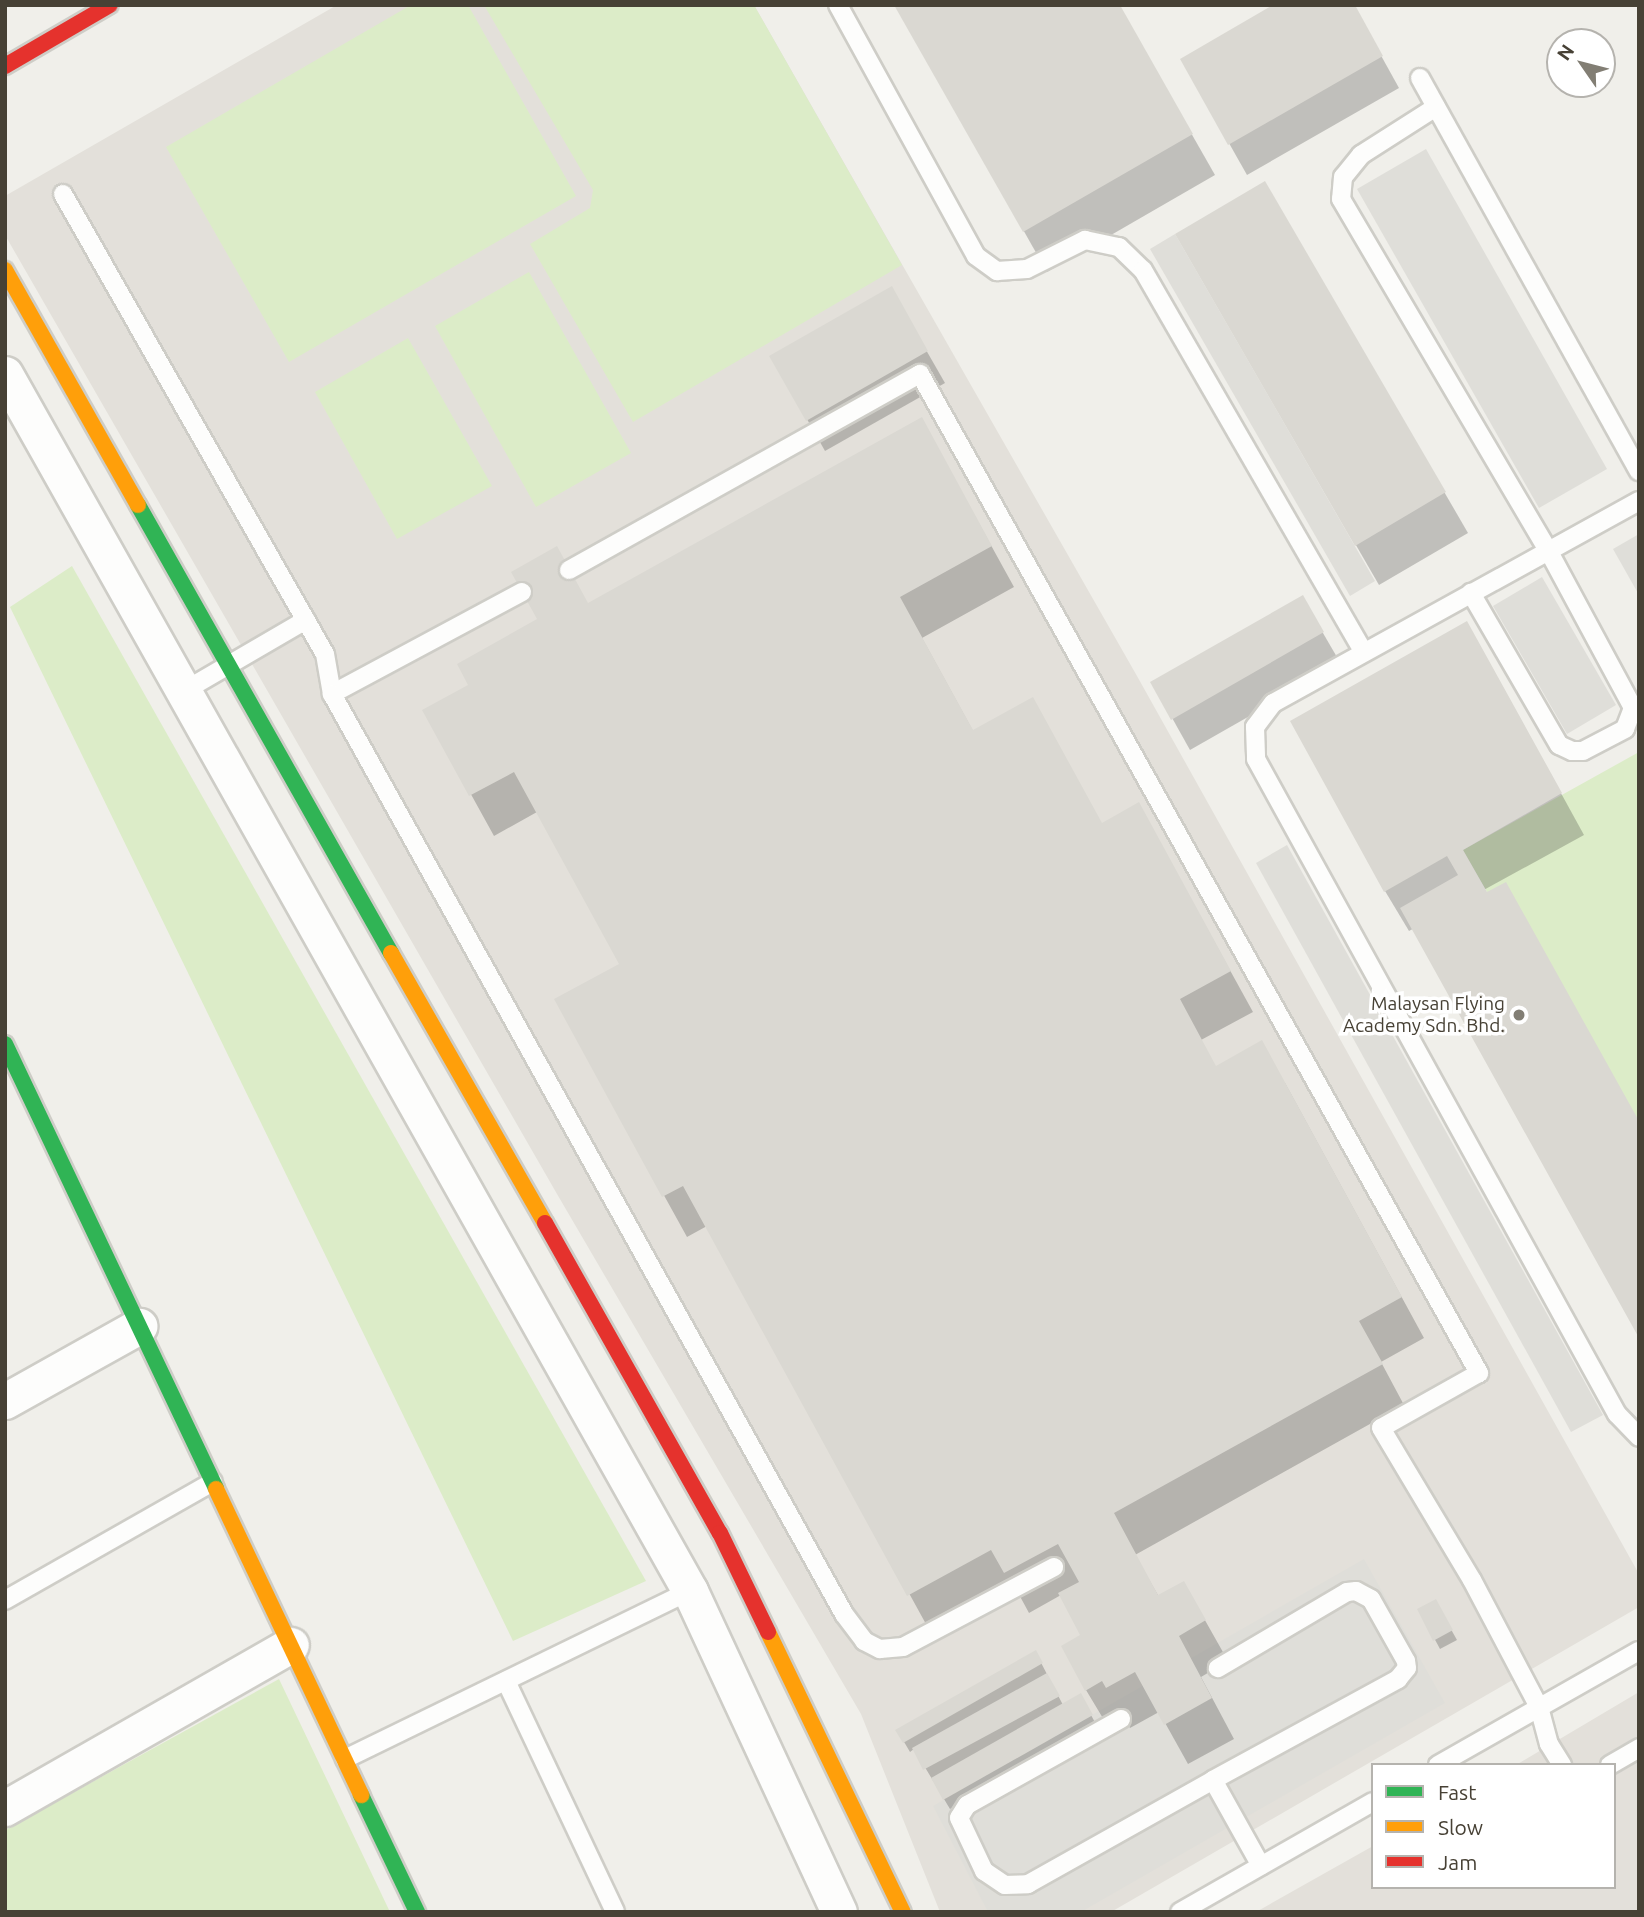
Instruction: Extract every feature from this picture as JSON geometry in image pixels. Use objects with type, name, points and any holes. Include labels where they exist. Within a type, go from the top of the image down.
[{"type":"street","points":[[5,66],[110,5]]},
{"type":"street","points":[[5,270],[720,1534],[903,1912]]},
{"type":"street","points":[[5,374],[690,1591],[839,1912]]},
{"type":"street","points":[[5,1044],[417,1912]]},
{"type":"street","points":[[5,1401],[139,1326]]},
{"type":"street","points":[[5,1808],[291,1645]]},
{"type":"lane","points":[[838,5],[976,256],[997,271],[1027,269],[1085,240],[1119,247],[1143,270],[1363,651]]},
{"type":"lane","points":[[1420,78],[1639,471]]},
{"type":"lane","points":[[1436,107],[1361,155],[1343,177],[1341,199],[1548,550],[1633,708],[1625,729],[1583,751],[1572,751],[1559,745],[1471,593]]},
{"type":"lane","points":[[63,194],[326,654],[331,694],[837,1602],[864,1642],[880,1649],[903,1647],[1054,1567]]},
{"type":"lane","points":[[569,570],[920,374],[1479,1373],[1381,1428],[1472,1580],[1539,1707],[1549,1744],[1561,1763]]},
{"type":"lane","points":[[1639,501],[1273,703],[1255,727],[1256,759],[1617,1414],[1639,1437]]},
{"type":"lane","points":[[331,694],[522,592]]},
{"type":"lane","points":[[184,691],[306,620]]},
{"type":"lane","points":[[5,1600],[213,1482]]},
{"type":"lane","points":[[345,1759],[690,1591]]},
{"type":"lane","points":[[1121,1719],[967,1805],[959,1818],[984,1871],[1005,1885],[1028,1884],[1398,1679],[1407,1668],[1406,1661],[1371,1599],[1356,1591],[1347,1592],[1218,1668]]},
{"type":"lane","points":[[1441,1763],[1639,1651]]},
{"type":"lane","points":[[506,1681],[615,1912]]},
{"type":"lane","points":[[1613,1763],[1639,1748]]},
{"type":"lane","points":[[1213,1780],[1261,1866]]},
{"type":"lane","points":[[1180,1912],[1371,1803]]},
{"type":"shaded area","points":[[337,5],[754,5],[1137,676],[1639,1574],[1639,1607],[1111,1912],[940,1912],[861,1714],[557,1194],[5,235],[5,196]]},
{"type":"shaded area","points":[[1426,149],[1607,469],[1539,508],[1357,189]]},
{"type":"shaded area","points":[[1175,234],[1375,581],[1350,596],[1150,249]]},
{"type":"shaded area","points":[[1639,534],[1639,595],[1613,549]]},
{"type":"shaded area","points":[[1542,577],[1616,705],[1567,734],[1493,606]]},
{"type":"shaded area","points":[[1287,845],[1603,1415],[1571,1432],[1256,863]]},
{"type":"shaded area","points":[[1364,1559],[1445,1703],[1081,1912],[988,1912],[933,1806]]},
{"type":"shaded area","points":[[1639,1692],[1639,1912],[1256,1912],[1371,1847],[1371,1889],[1616,1889],[1616,1763],[1519,1763]]},
{"type":"green space","points":[[411,5],[468,5],[576,196],[289,362],[166,147]]},
{"type":"green space","points":[[484,5],[754,5],[902,265],[633,422],[530,244],[590,208],[593,190]]},
{"type":"green space","points":[[529,272],[631,453],[536,507],[435,326]]},
{"type":"green space","points":[[408,338],[492,486],[397,539],[315,392]]},
{"type":"green space","points":[[72,566],[646,1581],[513,1641],[10,607]]},
{"type":"green space","points":[[1639,752],[1639,1121],[1487,892],[1463,850]]},
{"type":"green space","points":[[279,1679],[390,1912],[5,1912],[5,1830]]},
{"type":"building","points":[[894,5],[1120,5],[1193,134],[1023,232]]},
{"type":"building","points":[[1273,5],[1355,5],[1383,56],[1228,145],[1180,59]]},
{"type":"building","points":[[1265,181],[1446,492],[1355,546],[1175,234]]},
{"type":"building","points":[[892,286],[928,351],[806,421],[769,356]]},
{"type":"building","points":[[922,417],[992,546],[900,597],[973,730],[1033,697],[1102,823],[1139,802],[1231,971],[1180,999],[1216,1066],[1262,1040],[1402,1297],[1359,1321],[1383,1364],[1114,1513],[1158,1595],[1184,1581],[1206,1620],[1179,1636],[1212,1698],[1164,1725],[1135,1672],[1106,1688],[1102,1681],[1085,1691],[1061,1646],[1080,1635],[1058,1593],[1079,1582],[1058,1544],[1004,1573],[991,1550],[907,1596],[683,1186],[662,1197],[554,999],[619,964],[514,772],[469,796],[422,710],[468,685],[457,664],[537,619],[511,572],[557,546],[588,603]]},
{"type":"building","points":[[1303,595],[1324,632],[1171,720],[1150,682]]},
{"type":"building","name":"Malaysan Flying Academy Sdn. Bhd.","points":[[1467,621],[1562,793],[1463,850],[1487,892],[1506,882],[1639,1121],[1639,1338],[1400,908],[1458,875],[1447,856],[1384,892],[1290,721]]},
{"type":"building","points":[[1436,1599],[1453,1630],[1433,1641],[1417,1609]]},
{"type":"building","points":[[1036,1650],[1043,1663],[903,1743],[895,1730]]},
{"type":"building","points":[[1047,1673],[1060,1696],[923,1770],[912,1748]]},
{"type":"building","points":[[1081,1693],[1093,1715],[943,1800],[931,1778]]},
{"type":"traffic: fast","points":[[138,505],[391,953]]},
{"type":"traffic: fast","points":[[5,1044],[216,1489]]},
{"type":"traffic: fast","points":[[361,1795],[417,1912]]},
{"type":"traffic: slow","points":[[5,270],[138,505]]},
{"type":"traffic: slow","points":[[391,953],[545,1223]]},
{"type":"traffic: slow","points":[[216,1489],[361,1795]]},
{"type":"traffic: slow","points":[[768,1632],[903,1912]]},
{"type":"traffic: jam","points":[[5,66],[110,5]]},
{"type":"traffic: jam","points":[[545,1223],[720,1533],[768,1632]]},
{"type":"place","name":"Malaysan Flying Academy Sdn. Bhd.","points":[[1519,1015]]}]
